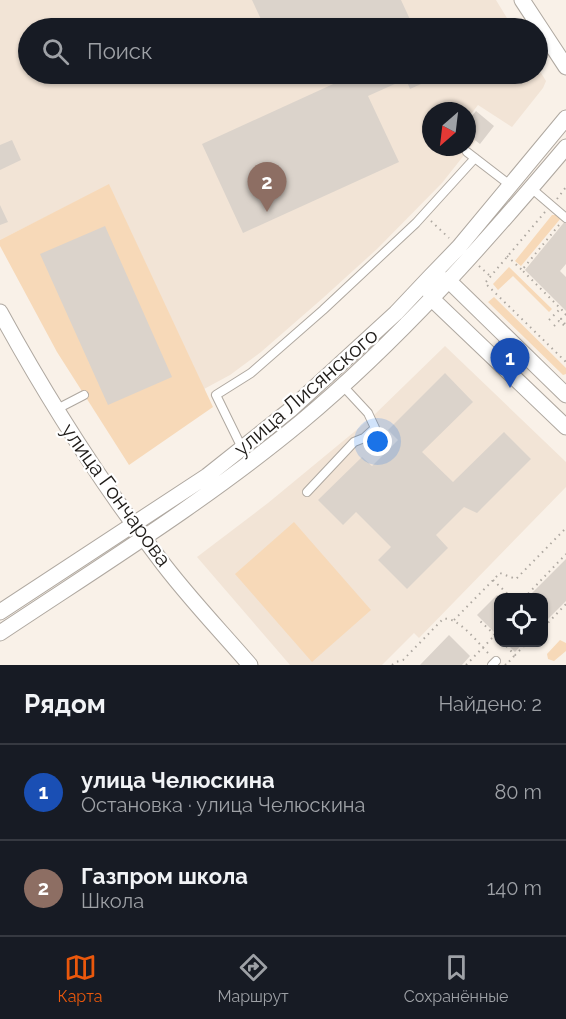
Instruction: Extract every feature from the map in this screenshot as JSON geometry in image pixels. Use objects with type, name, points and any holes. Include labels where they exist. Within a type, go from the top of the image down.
[{"type":"street","points":[[522,0],[534,18]]},
{"type":"street","points":[[548,40],[566,67]]},
{"type":"street","name":"улица Лисянского","points":[[0,612],[207,476],[290,410],[353,354],[459,247],[566,118]]},
{"type":"street","name":"улица Лисянского","points":[[0,633],[215,490],[302,421],[365,365],[431,298],[566,147]]},
{"type":"street","points":[[564,389],[448,280],[429,278],[431,298],[566,427]]},
{"type":"street","name":"улица Гончарова","points":[[0,312],[55,410],[134,525],[160,560],[250,665]]},
{"type":"lane","points":[[472,156],[510,185]]},
{"type":"lane","points":[[242,448],[216,395],[251,373],[322,310],[416,223],[475,158]]},
{"type":"lane","points":[[531,188],[566,217]]},
{"type":"lane","points":[[307,492],[354,442],[364,438],[375,428],[368,413],[342,385]]},
{"type":"lane","points":[[55,410],[84,395]]},
{"type":"path","points":[[566,187],[485,283],[566,362]]},
{"type":"path","points":[[522,270],[566,217]]},
{"type":"path","points":[[507,256],[561,308],[566,314],[561,319],[566,326]]},
{"type":"path","points":[[549,320],[561,308]]},
{"type":"path","points":[[554,326],[559,321],[566,326]]},
{"type":"path","points":[[454,620],[500,573],[516,579],[566,528]]},
{"type":"path","points":[[528,593],[566,554]]},
{"type":"path","points":[[493,580],[508,593]]},
{"type":"path","points":[[548,622],[566,604]]},
{"type":"path","points":[[392,665],[402,660],[443,620],[454,620],[483,648],[494,663]]},
{"type":"path","points":[[480,621],[494,634]]},
{"type":"path","points":[[466,665],[494,636]]},
{"type":"path","points":[[507,647],[515,655],[523,647]]},
{"type":"shaded area","points":[[0,0],[496,0],[507,18],[18,18],[18,84],[545,84],[512,127],[478,105],[476,108],[476,102],[422,102],[422,156],[463,156],[442,183],[377,249],[323,298],[261,352],[230,375],[204,389],[109,185],[0,240]]},
{"type":"shaded area","points":[[109,184],[213,407],[129,465],[57,352],[0,246],[0,240]]},
{"type":"shaded area","points":[[552,215],[561,218],[521,266],[515,261]]},
{"type":"shaded area","points":[[509,267],[552,309],[549,312],[513,276],[498,290],[493,284]]},
{"type":"shaded area","points":[[494,297],[566,368],[566,374],[563,375],[488,302]]},
{"type":"shaded area","points":[[445,346],[566,462],[566,487],[419,638],[414,633],[382,665],[290,665],[197,557],[268,503],[371,418]]},
{"type":"shaded area","points":[[294,522],[371,610],[312,662],[235,574]]},
{"type":"shaded area","points":[[560,640],[566,643],[566,651],[554,661],[548,659],[547,654]]},
{"type":"building","points":[[252,0],[401,0],[409,18],[260,18]]},
{"type":"building","points":[[333,84],[395,84],[368,96],[399,162],[243,233],[202,144]]},
{"type":"building","points":[[408,84],[421,84],[410,89]]},
{"type":"building","points":[[476,111],[494,126],[480,144],[476,141]]},
{"type":"building","points":[[12,140],[21,160],[0,170],[0,145]]},
{"type":"building","points":[[0,205],[8,222],[0,225]]},
{"type":"building","points":[[566,220],[566,264],[560,271],[566,277],[566,311],[525,270]]},
{"type":"building","points":[[105,226],[172,377],[108,405],[40,254]]},
{"type":"building","points":[[445,373],[473,402],[422,452],[453,482],[504,432],[531,459],[477,513],[464,507],[436,535],[448,548],[407,589],[378,560],[391,547],[356,512],[343,525],[318,500],[362,457],[372,466],[398,440],[388,430]]},
{"type":"building","points":[[566,559],[566,601],[548,619],[548,593],[532,593]]},
{"type":"building","points":[[494,598],[494,632],[477,615]]},
{"type":"building","points":[[449,635],[470,656],[462,665],[420,665]]},
{"type":"building","points":[[510,647],[520,647],[515,652]]},
{"type":"place","name":"Газпром школа","points":[[267,212]]},
{"type":"place","name":"улица Челюскина","points":[[510,388]]}]
